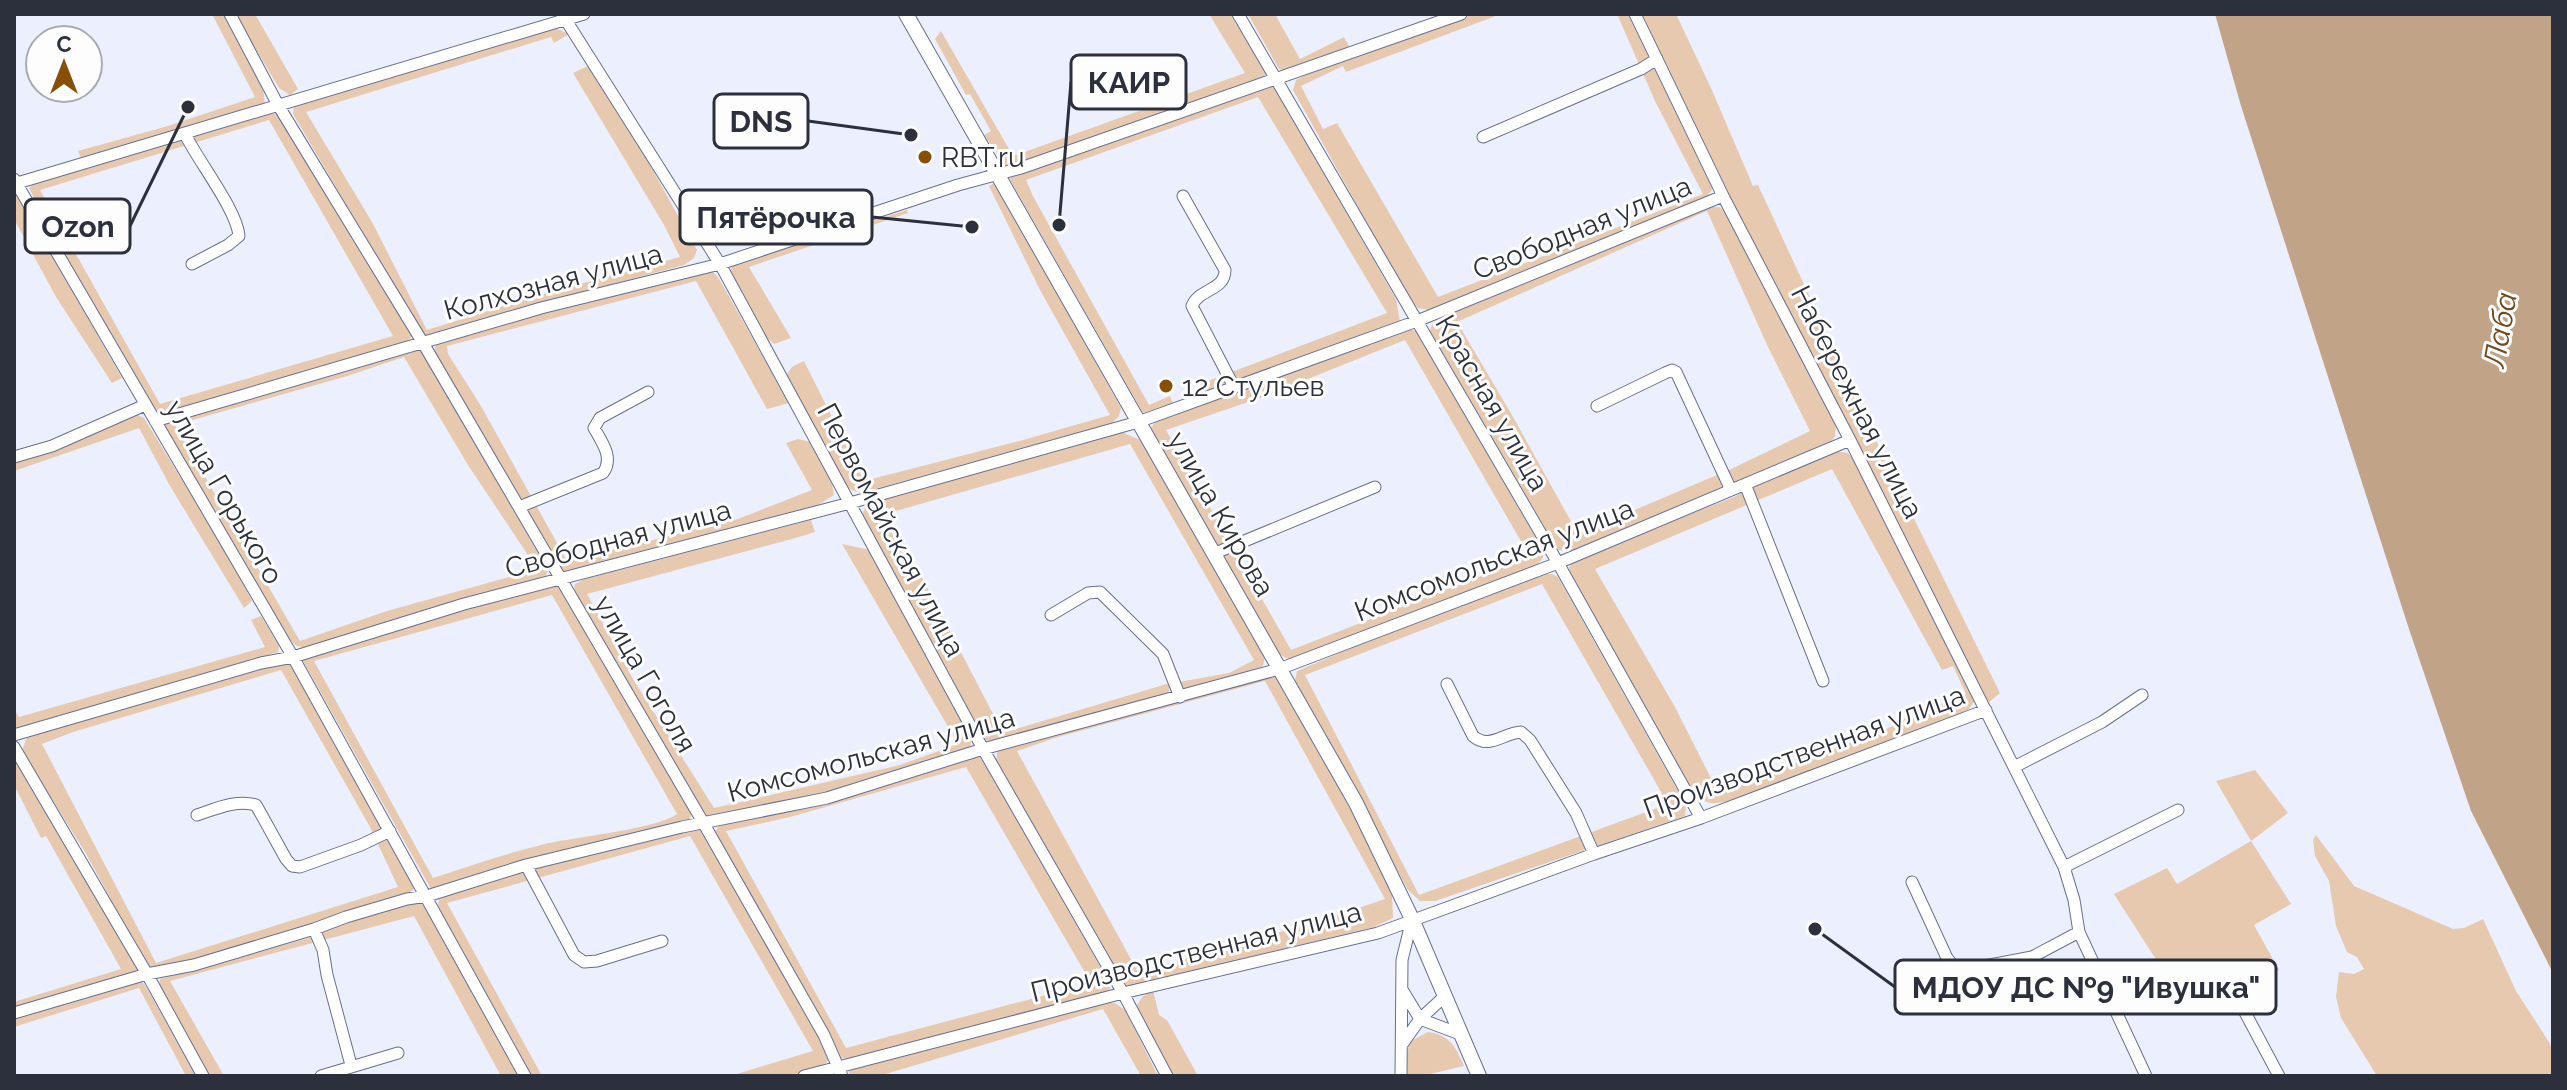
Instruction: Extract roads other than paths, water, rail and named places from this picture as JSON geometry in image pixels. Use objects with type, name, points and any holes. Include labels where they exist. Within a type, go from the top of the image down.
[{"type":"main road","name":"улица Кирова","points":[[906,14],[1356,803],[1412,919],[1479,1076]]},
{"type":"street","name":"улица Гоголя","points":[[230,14],[278,105],[423,343],[704,824],[824,1035],[839,1071]]},
{"type":"street","points":[[15,182],[185,134],[564,17],[584,14]]},
{"type":"street","name":"Красная улица","points":[[1238,14],[1558,563],[1701,818]]},
{"type":"street","name":"Колхозная улица","points":[[155,421],[572,300],[720,264],[1021,168],[1461,14]]},
{"type":"street","name":"Набережная улица","points":[[1635,14],[1723,196],[1850,440],[2064,867],[2079,932],[2146,1076]]},
{"type":"street","name":"Первомайская улица","points":[[564,17],[720,264],[983,749],[1167,1076]]},
{"type":"street","points":[[1483,137],[1641,69],[1657,59]]},
{"type":"street","points":[[185,134],[235,218],[239,236],[192,264]]},
{"type":"street","name":"улица Горького","points":[[15,182],[293,657],[525,1076]]},
{"type":"street","points":[[1183,196],[1225,270],[1225,278],[1220,285],[1199,294],[1192,306],[1234,387]]},
{"type":"street","name":"Свободная улица","points":[[14,735],[261,663],[293,657],[464,604],[850,503],[1138,422],[1417,321],[1723,196]]},
{"type":"street","points":[[1597,406],[1665,373],[1676,372],[1731,490]]},
{"type":"street","points":[[519,507],[603,473],[609,463],[594,428],[595,423],[648,392]]},
{"type":"street","points":[[14,457],[52,446],[145,405]]},
{"type":"street","name":"Комсомольская улица","points":[[14,1013],[147,974],[194,965],[526,865],[682,827],[827,798],[983,749],[1279,669],[1558,563],[1850,440]]},
{"type":"street","points":[[1745,484],[1823,681]]},
{"type":"street","points":[[1213,554],[1375,487]]},
{"type":"street","points":[[1051,615],[1095,591],[1108,597],[1163,654],[1180,697]]},
{"type":"street","points":[[1447,684],[1473,736],[1479,741],[1486,743],[1521,732],[1530,740],[1576,813],[1594,854]]},
{"type":"street","points":[[2014,767],[2102,722],[2142,695]]},
{"type":"street","name":"Производственная улица","points":[[804,1076],[839,1071],[1123,993],[1378,933],[1701,818],[1986,710]]},
{"type":"street","points":[[14,747],[203,1076]]},
{"type":"street","points":[[197,815],[247,802],[256,805],[286,859],[292,866],[300,867],[390,831]]},
{"type":"street","points":[[2064,867],[2178,810]]},
{"type":"street","points":[[526,865],[574,955],[584,962],[597,961],[662,941]]},
{"type":"street","points":[[1912,882],[1947,958],[1955,968],[1964,970],[2032,957],[2079,932]]},
{"type":"street","points":[[1401,1076],[1402,960],[1412,919]]},
{"type":"street","points":[[314,929],[323,950],[351,1065]]},
{"type":"street","points":[[1402,960],[1409,953],[1425,952]]},
{"type":"street","points":[[2232,988],[2279,1076]]},
{"type":"street","points":[[1402,991],[1420,1019],[1460,1034]]},
{"type":"street","points":[[1403,1043],[1420,1019],[1445,996]]},
{"type":"street","points":[[321,1076],[398,1053]]},
{"type":"water","name":"Лаба","points":[[2215,14],[2553,14],[2553,973],[2471,811],[2409,629],[2241,106]]},
{"type":"place","name":"Ozon","points":[[188,107]]},
{"type":"place","name":"DNS","points":[[911,135]]},
{"type":"place","name":"RBT.ru","points":[[925,157]]},
{"type":"place","name":"КАИР","points":[[1059,225]]},
{"type":"place","name":"Пятёрочка","points":[[972,227]]},
{"type":"place","name":"12 Стульев","points":[[1166,386]]},
{"type":"place","name":"МДОУ ДС №9 \"Ивушка\"","points":[[1815,929]]}]
